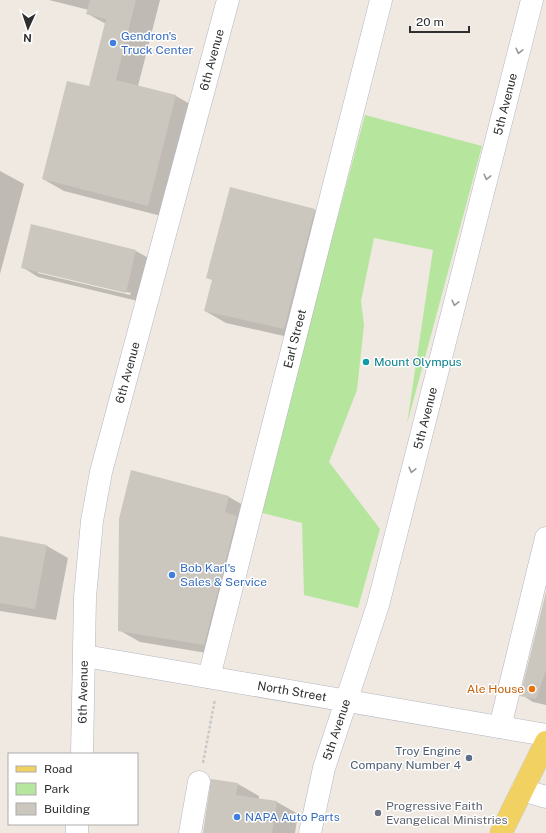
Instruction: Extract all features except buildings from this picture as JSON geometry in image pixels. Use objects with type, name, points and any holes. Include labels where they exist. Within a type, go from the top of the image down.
[{"type":"main road","points":[[502,833],[546,742]]},
{"type":"street","name":"6th Avenue","points":[[82,753],[86,597],[92,521],[102,472],[228,0]]},
{"type":"street","name":"Earl Street","points":[[214,678],[381,0]]},
{"type":"street","name":"5th Avenue","points":[[310,833],[324,768],[378,605],[532,0]]},
{"type":"street","points":[[500,727],[546,538]]},
{"type":"street","name":"North Street","points":[[85,656],[546,735]]},
{"type":"street","points":[[190,833],[199,782]]},
{"type":"street","points":[[522,790],[546,797]]},
{"type":"path","points":[[199,782],[214,678]]},
{"type":"green space","points":[[365,115],[482,146],[407,424],[433,250],[374,238],[361,301],[364,325],[357,390],[329,462],[380,529],[358,608],[304,595],[302,523],[259,512]]},
{"type":"place","name":"Gendron's Truck Center","points":[[113,43]]},
{"type":"place","name":"Mount Olympus","points":[[366,362]]},
{"type":"place","name":"Bob Karl's Sales & Service","points":[[172,575]]},
{"type":"place","name":"Ale House","points":[[532,689]]},
{"type":"place","name":"Troy Engine Company Number 4","points":[[469,758]]},
{"type":"place","name":"Progressive Faith Evangelical Ministries","points":[[378,813]]},
{"type":"place","name":"NAPA Auto Parts","points":[[237,817]]}]
